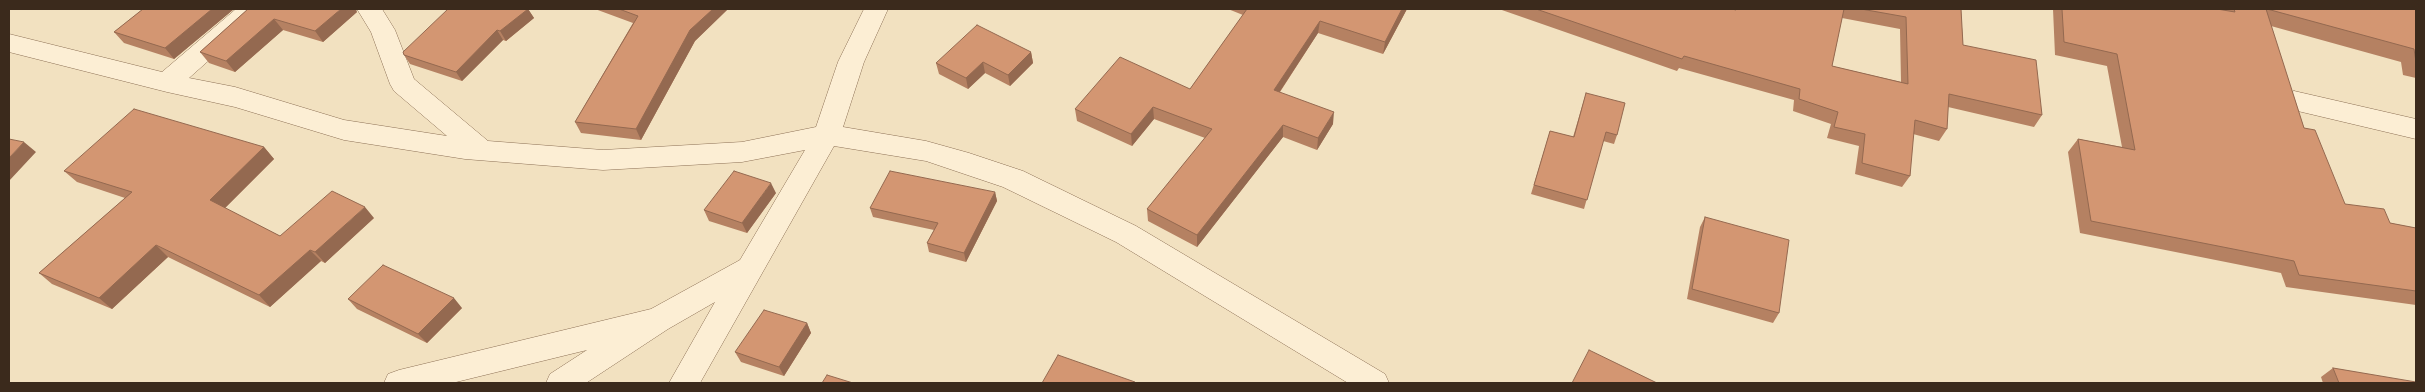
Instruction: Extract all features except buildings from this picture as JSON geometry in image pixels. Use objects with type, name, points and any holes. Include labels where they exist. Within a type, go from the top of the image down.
[{"type":"street","points":[[167,83],[251,9]]},
{"type":"street","points":[[369,9],[383,30],[403,84],[481,150]]},
{"type":"street","points":[[684,383],[828,135],[851,62],[876,9]]},
{"type":"street","points":[[9,43],[167,83],[235,97],[344,130],[481,150],[603,160],[742,152],[828,135],[926,152],[969,163],[1013,179],[1126,234],[1374,383]]},
{"type":"street","points":[[2294,101],[2416,130]]},
{"type":"street","points":[[560,383],[658,320],[751,268]]},
{"type":"street","points":[[399,383],[658,320]]}]
